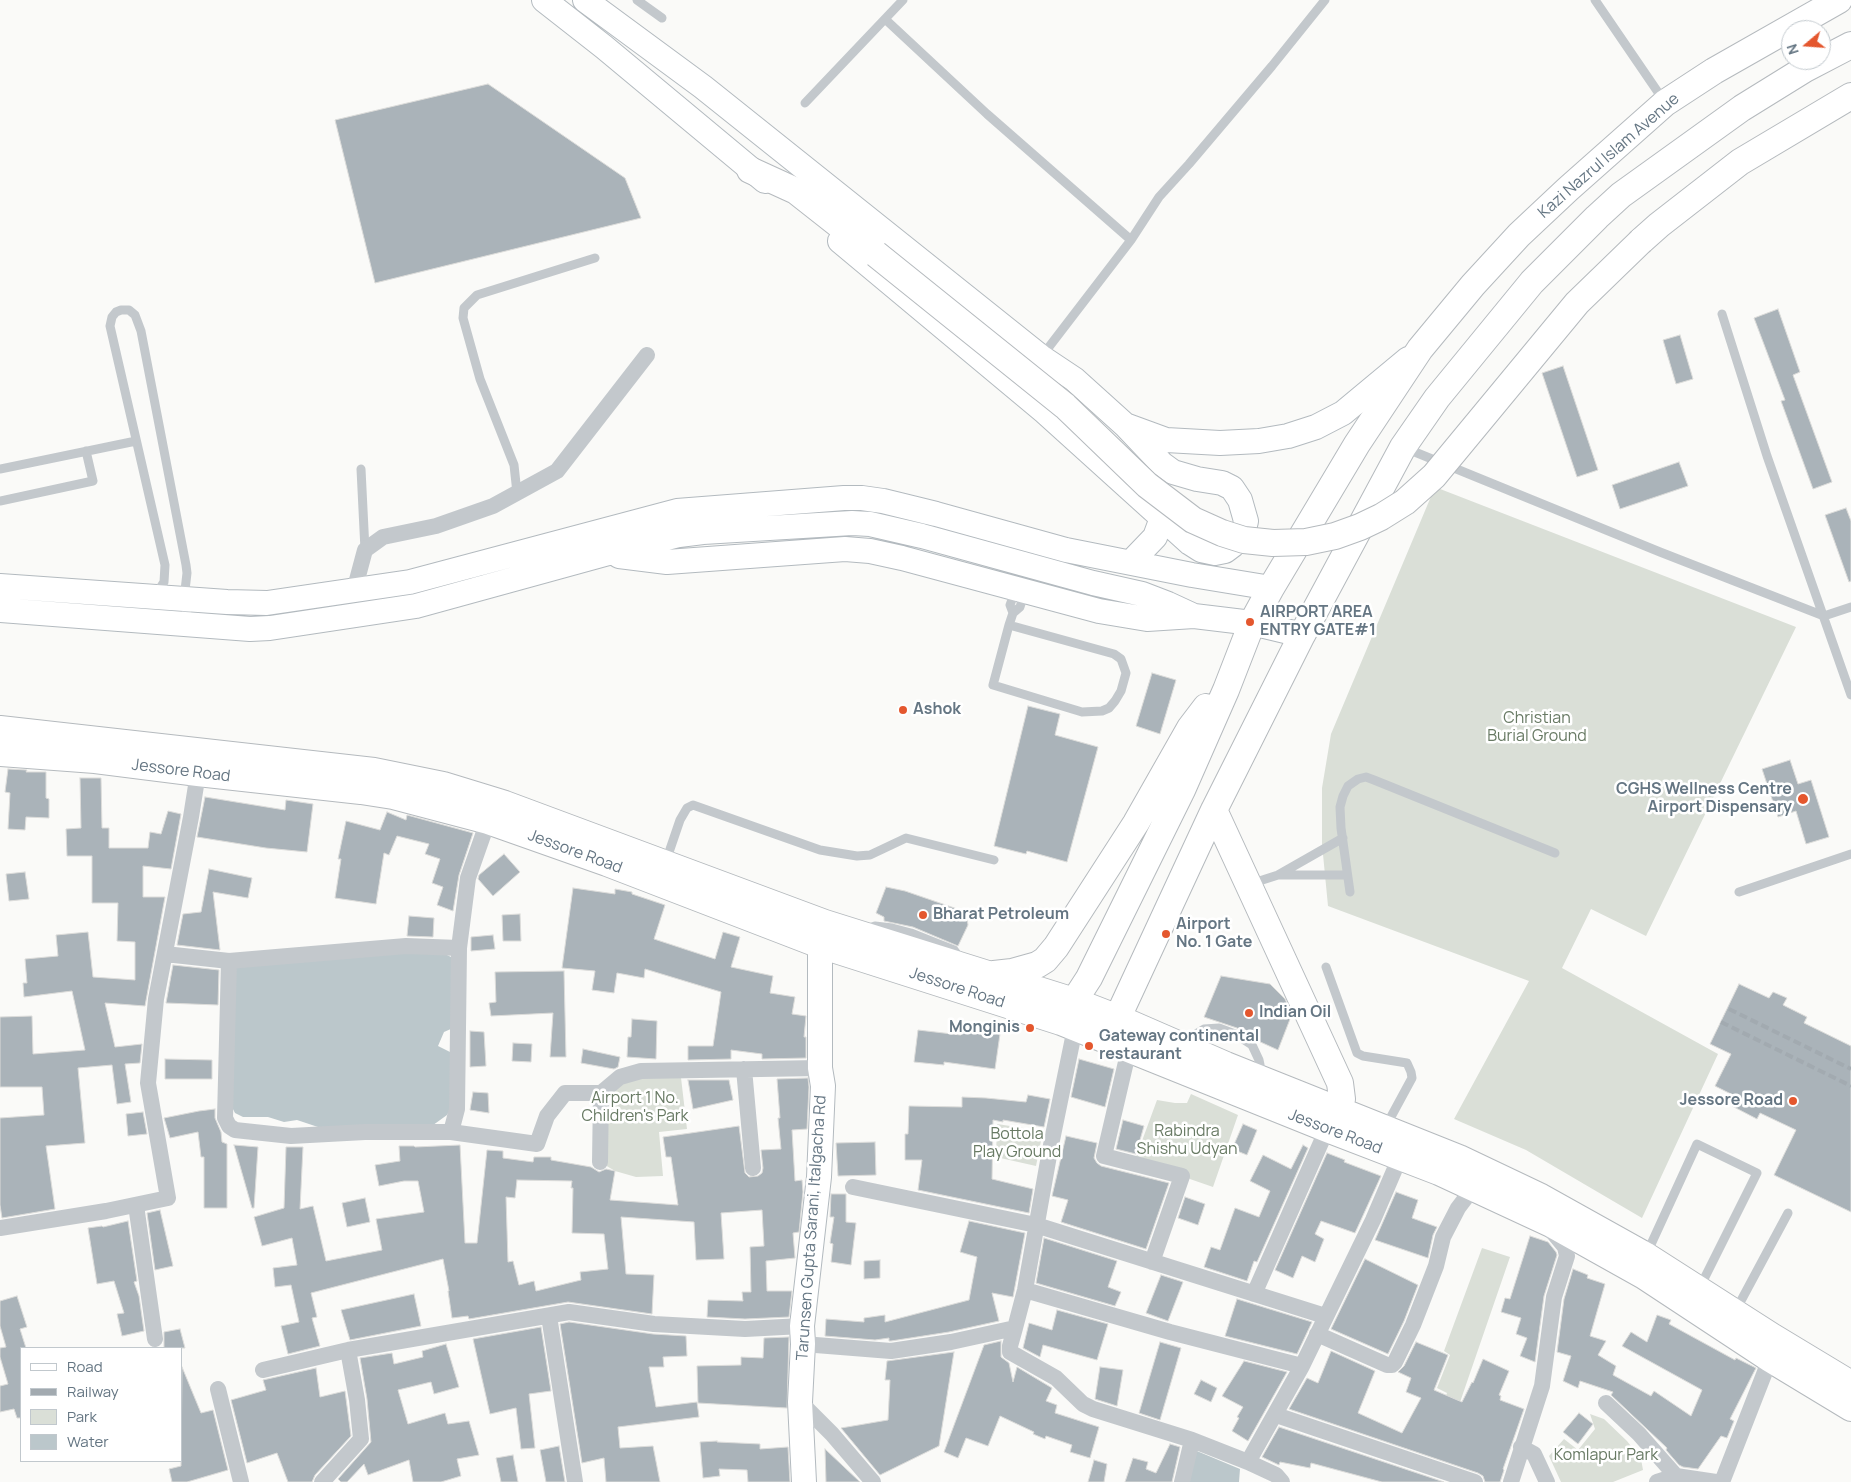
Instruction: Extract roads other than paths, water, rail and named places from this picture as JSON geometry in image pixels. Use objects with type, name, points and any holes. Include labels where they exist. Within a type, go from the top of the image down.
[{"type":"main road","name":"Kazi Nazrul Islam Avenue","points":[[1070,1017],[1182,790],[1226,690],[1252,624],[1271,588],[1361,437],[1420,349],[1519,235],[1665,103],[1714,71],[1839,0]]},
{"type":"main road","points":[[1070,1017],[1118,1035],[1214,810],[1302,635],[1403,447],[1437,398],[1532,282],[1597,217],[1621,196],[1742,108],[1805,69],[1851,45]]},
{"type":"main road","points":[[750,170],[796,192],[876,254],[1065,406],[1147,485],[1193,520],[1222,533],[1244,540],[1290,543],[1306,542],[1360,528],[1405,502],[1434,476],[1577,303],[1640,241],[1740,162],[1851,96]]},
{"type":"main road","points":[[978,972],[1028,969],[1045,960],[1056,947],[1136,823],[1190,728],[1211,702],[1226,690]]},
{"type":"main road","name":"Jessore Road","points":[[0,729],[374,771],[471,792],[858,934],[978,972],[1070,1017]]},
{"type":"main road","name":"Jessore Road","points":[[0,752],[94,760],[393,796],[488,821],[607,863],[820,945],[1070,1017]]},
{"type":"main road","points":[[1214,810],[1340,1082],[1342,1099],[1333,1120]]},
{"type":"main road","name":"Jessore Road","points":[[1118,1035],[1184,1047],[1262,1080],[1400,1157],[1474,1187],[1555,1216],[1645,1255],[1734,1313],[1851,1384]]},
{"type":"main road","name":"Jessore Road","points":[[1118,1035],[1333,1120],[1385,1129],[1460,1158],[1541,1197],[1555,1216],[1770,1359],[1851,1408]]},
{"type":"street","points":[[544,0],[604,47],[750,170],[799,207],[1045,412],[1190,543],[1201,550],[1215,553],[1225,551],[1243,533],[1246,521],[1240,500],[1232,488],[1222,483],[1191,478],[1173,472],[1162,464],[1125,425],[1074,379],[1041,357],[703,87],[585,0]]},
{"type":"street","points":[[1125,425],[1166,440],[1220,443],[1259,441],[1288,436],[1316,427],[1343,413],[1420,349]]},
{"type":"street","points":[[354,591],[365,550],[383,537],[436,526],[493,506],[557,471],[647,355]]},
{"type":"street","points":[[0,586],[246,604],[267,603],[410,582],[677,511],[862,498],[883,501],[936,514],[1066,550],[1192,575],[1271,588]]},
{"type":"street","points":[[1131,562],[1155,537],[1162,518]]},
{"type":"street","points":[[0,610],[250,629],[270,628],[380,613],[416,606],[605,554],[679,536],[703,532],[852,523],[870,524],[922,536],[1093,583],[1142,594],[1194,616]]},
{"type":"street","points":[[605,554],[668,562],[846,549],[870,551],[1099,611],[1138,618],[1194,616],[1252,624],[1302,635]]},
{"type":"street","points":[[0,1228],[106,1211],[168,1198],[148,1083],[156,999],[198,774]]},
{"type":"street","points":[[451,1132],[457,1109],[459,948],[468,878],[488,821]]},
{"type":"street","name":"Tarunsen Gupta Sarani, Italgacha Rd","points":[[804,1482],[800,1402],[802,1335],[819,1177],[823,1086],[820,1068],[820,945]]},
{"type":"street","points":[[165,954],[229,960],[406,946],[459,948]]},
{"type":"street","points":[[229,960],[225,1118],[229,1126],[235,1130],[291,1136],[365,1132],[451,1132],[537,1144],[547,1116],[565,1093],[602,1093],[620,1077],[641,1071],[820,1068]]},
{"type":"street","points":[[1070,1017],[1025,1290],[1010,1352],[1056,1378],[1083,1404],[1093,1409],[1192,1440],[1276,1475],[1282,1482]]},
{"type":"street","points":[[1118,1035],[1104,1156],[1182,1176],[1152,1262]]},
{"type":"street","points":[[744,1069],[753,1168]]},
{"type":"street","points":[[600,1162],[602,1093]]},
{"type":"street","points":[[1254,1294],[1333,1120]]},
{"type":"street","points":[[1248,1462],[1302,1366],[1373,1220],[1400,1157]]},
{"type":"street","points":[[852,1187],[1036,1225],[1325,1316]]},
{"type":"street","points":[[1317,1334],[1387,1365],[1392,1365],[1417,1317],[1436,1266],[1443,1237],[1458,1208],[1474,1187]]},
{"type":"street","points":[[136,1205],[155,1339]]},
{"type":"street","points":[[1511,1482],[1542,1386],[1554,1297],[1567,1256],[1565,1247],[1551,1230],[1555,1216]]},
{"type":"street","points":[[1025,1290],[1170,1332],[1302,1366]]},
{"type":"street","points":[[263,1370],[348,1350],[569,1312],[654,1324],[802,1335],[891,1351],[951,1342],[1015,1328]]},
{"type":"street","points":[[549,1316],[575,1482]]},
{"type":"street","points":[[322,1482],[362,1439],[348,1350]]},
{"type":"street","points":[[1722,1482],[1770,1359]]},
{"type":"street","points":[[218,1389],[241,1482]]},
{"type":"street","points":[[800,1402],[832,1434],[873,1482]]},
{"type":"street","points":[[1606,1403],[1639,1434],[1676,1476]]},
{"type":"street","points":[[1276,1415],[1475,1482]]},
{"type":"street","points":[[1182,1482],[1192,1440]]},
{"type":"street","points":[[1521,1447],[1534,1454],[1547,1482]]},
{"type":"street","points":[[1657,1482],[1676,1476],[1716,1482]]},
{"type":"lane","points":[[638,0],[662,18]]},
{"type":"lane","points":[[805,103],[903,0]]},
{"type":"lane","points":[[1041,357],[1131,240],[1159,197],[1259,81],[1325,0]]},
{"type":"lane","points":[[1595,0],[1665,103]]},
{"type":"lane","points":[[885,19],[987,114],[1131,240]]},
{"type":"lane","points":[[517,493],[514,465],[480,379],[464,318],[464,308],[477,295],[595,258]]},
{"type":"lane","points":[[154,597],[164,582],[165,565],[110,326],[112,317],[121,310],[128,310],[134,315],[141,331],[186,565],[184,599],[189,624]]},
{"type":"lane","points":[[1722,314],[1767,456],[1851,695]]},
{"type":"lane","points":[[0,470],[136,441]]},
{"type":"lane","points":[[1403,447],[1660,552],[1824,616],[1851,607]]},
{"type":"lane","points":[[0,501],[93,481],[86,451]]},
{"type":"lane","points":[[361,470],[365,550]]},
{"type":"lane","points":[[1008,625],[1114,654],[1121,659],[1126,673],[1121,691],[1115,701],[1109,708],[1102,711],[1082,712],[993,685],[1008,625],[1013,613],[1020,607],[1020,590]]},
{"type":"lane","points":[[1350,892],[1340,807],[1348,786],[1358,778],[1366,777],[1555,853]]},
{"type":"lane","points":[[665,864],[680,820],[686,808],[693,805],[820,850],[857,856],[870,855],[906,838],[994,860]]},
{"type":"lane","points":[[1248,885],[1278,875],[1343,838]]},
{"type":"lane","points":[[1739,892],[1851,854]]},
{"type":"lane","points":[[1278,875],[1348,875]]},
{"type":"lane","points":[[1326,967],[1357,1053],[1363,1056],[1407,1063],[1411,1072],[1412,1078],[1385,1129]]},
{"type":"lane","points":[[1645,1255],[1697,1144],[1757,1173],[1699,1290]]},
{"type":"lane","points":[[1734,1313],[1788,1213]]},
{"type":"water","points":[[439,951],[451,957],[453,1028],[444,1032],[438,1046],[454,1054],[454,1103],[447,1115],[429,1128],[318,1127],[297,1120],[284,1122],[268,1117],[243,1117],[235,1113],[232,1107],[232,964]]},
{"type":"water","points":[[1192,1449],[1240,1469],[1239,1482],[1189,1482]]},
{"type":"railway","points":[[1729,1009],[1851,1069]]},
{"type":"railway","points":[[1721,1022],[1851,1086]]},
{"type":"place","name":"AIRPORT AREA ENTRY GATE#1","points":[[1250,622]]},
{"type":"place","name":"Ashok","points":[[903,710]]},
{"type":"place","name":"CGHS Wellness Centre Airport Dispensary","points":[[1803,799]]},
{"type":"place","name":"Bharat Petroleum","points":[[923,915]]},
{"type":"place","name":"Airport No. 1 Gate","points":[[1166,934]]},
{"type":"place","name":"Indian Oil","points":[[1249,1013]]},
{"type":"place","name":"Monginis","points":[[1030,1028]]},
{"type":"place","name":"Gateway continental restaurant","points":[[1089,1046]]},
{"type":"place","name":"Jessore Road","points":[[1793,1101]]},
{"type":"park label","name":"Christian Burial Ground","points":[[1537,728]]},
{"type":"park label","name":"Airport 1 No. Children's Park","points":[[635,1108]]},
{"type":"park label","name":"Rabindra Shishu Udyan","points":[[1187,1141]]},
{"type":"park label","name":"Bottola Play Ground","points":[[1017,1144]]},
{"type":"park label","name":"Komlapur Park","points":[[1606,1456]]}]
